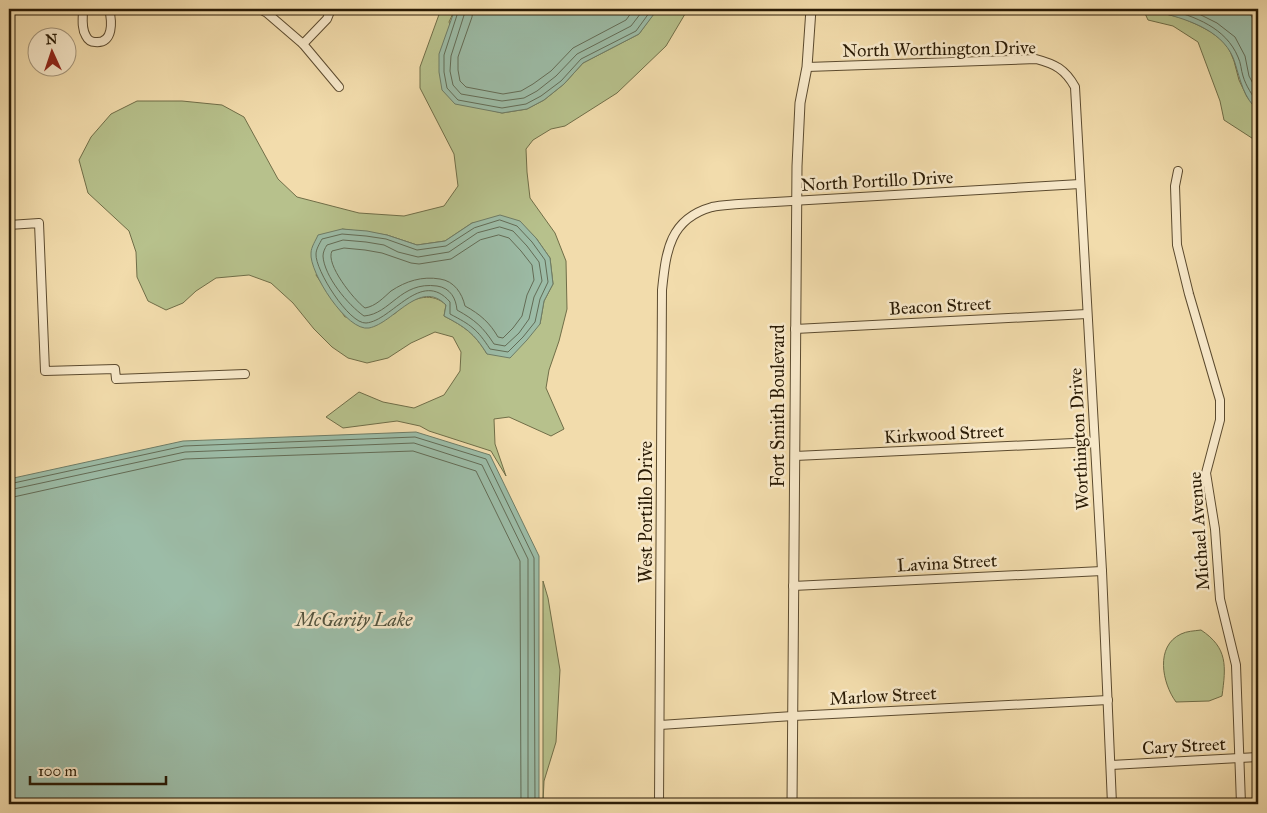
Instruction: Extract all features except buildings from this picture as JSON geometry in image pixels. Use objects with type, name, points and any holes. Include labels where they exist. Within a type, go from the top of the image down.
[{"type":"street","points":[[83,9],[84,31],[89,40],[94,42],[104,41],[108,38],[111,24],[108,9],[89,9]]},
{"type":"street","points":[[260,9],[267,12],[303,44],[339,87]]},
{"type":"street","points":[[303,44],[326,19],[331,9]]},
{"type":"street","name":"Fort Smith Boulevard","points":[[792,804],[793,586],[796,456],[794,329],[797,201],[800,103],[807,67],[811,9]]},
{"type":"street","name":"North Worthington Drive","points":[[807,67],[1036,59],[1052,63],[1068,74]]},
{"type":"street","name":"Worthington Drive","points":[[1068,74],[1075,87],[1086,314],[1102,571],[1112,804]]},
{"type":"street","name":"Michael Avenue","points":[[1178,170],[1175,186],[1177,245],[1189,294],[1220,400],[1220,420],[1206,474],[1215,529],[1220,599],[1236,665],[1241,804]]},
{"type":"street","name":"North Portillo Drive","points":[[681,223],[696,213],[713,206],[1080,184]]},
{"type":"street","points":[[9,225],[38,223],[45,371],[115,369],[116,379],[245,374]]},
{"type":"street","name":"West Portillo Drive","points":[[659,804],[662,290],[665,260],[671,240],[681,223]]},
{"type":"street","name":"Beacon Street","points":[[794,329],[1086,314]]},
{"type":"street","name":"Kirkwood Street","points":[[796,456],[1094,442]]},
{"type":"street","name":"Lavina Street","points":[[793,586],[1102,571]]},
{"type":"street","name":"Marlow Street","points":[[660,725],[793,716],[1108,700]]},
{"type":"street","name":"Cary Street","points":[[1111,765],[1258,757]]},
{"type":"green space","points":[[441,9],[455,9],[449,22],[486,109],[502,113],[527,109],[544,100],[564,84],[583,63],[639,34],[657,9],[688,9],[666,46],[617,93],[565,126],[551,129],[533,140],[526,149],[530,198],[555,233],[566,261],[567,309],[549,370],[546,388],[564,429],[551,436],[509,417],[494,419],[495,444],[506,476],[491,451],[429,431],[420,426],[397,421],[343,428],[326,417],[359,392],[383,402],[414,408],[444,395],[460,371],[461,352],[453,337],[435,332],[411,343],[388,358],[367,363],[348,358],[332,347],[314,329],[293,303],[271,283],[249,275],[216,278],[196,291],[183,303],[166,310],[148,301],[137,277],[136,252],[129,231],[88,193],[79,160],[91,137],[111,114],[137,101],[182,101],[222,105],[244,117],[278,179],[297,197],[359,213],[404,216],[444,206],[458,186],[454,154],[420,88],[420,67]],"holes":[[[519,221],[536,238],[550,258],[553,284],[544,301],[540,324],[487,354],[468,331],[444,316],[446,305],[435,298],[429,297],[412,301],[391,315],[345,317],[316,275],[342,229],[387,235],[417,245],[445,241],[472,223]]]},
{"type":"green space","points":[[1143,9],[1160,9],[1162,13],[1182,18],[1211,32],[1227,44],[1239,80],[1247,97],[1258,110],[1258,142],[1224,120],[1220,101],[1198,42],[1173,26],[1148,20]]},
{"type":"green space","points":[[543,581],[548,598],[560,670],[556,742],[544,781],[543,803]]},
{"type":"green space","points":[[1201,630],[1210,637],[1221,651],[1224,667],[1222,696],[1209,701],[1176,702],[1167,685],[1165,675],[1164,656],[1167,647],[1181,634]]},
{"type":"water","points":[[455,9],[657,10],[639,34],[583,63],[564,84],[544,100],[527,109],[502,113],[455,104],[442,90],[439,54]]},
{"type":"water","points":[[1160,9],[1247,9],[1258,27],[1258,110],[1246,95],[1235,63],[1224,43],[1206,29],[1184,19],[1162,13]]},
{"type":"water","points":[[500,215],[520,221],[536,238],[550,258],[553,284],[544,301],[540,324],[510,358],[487,354],[468,331],[444,316],[446,305],[436,298],[427,296],[407,304],[378,324],[369,328],[360,327],[350,321],[331,299],[312,262],[311,251],[318,235],[342,229],[387,235],[417,245],[445,241],[472,223]]},
{"type":"water","name":"McGarity Lake","points":[[416,432],[490,455],[539,556],[539,804],[9,804],[9,479],[183,441]]}]
